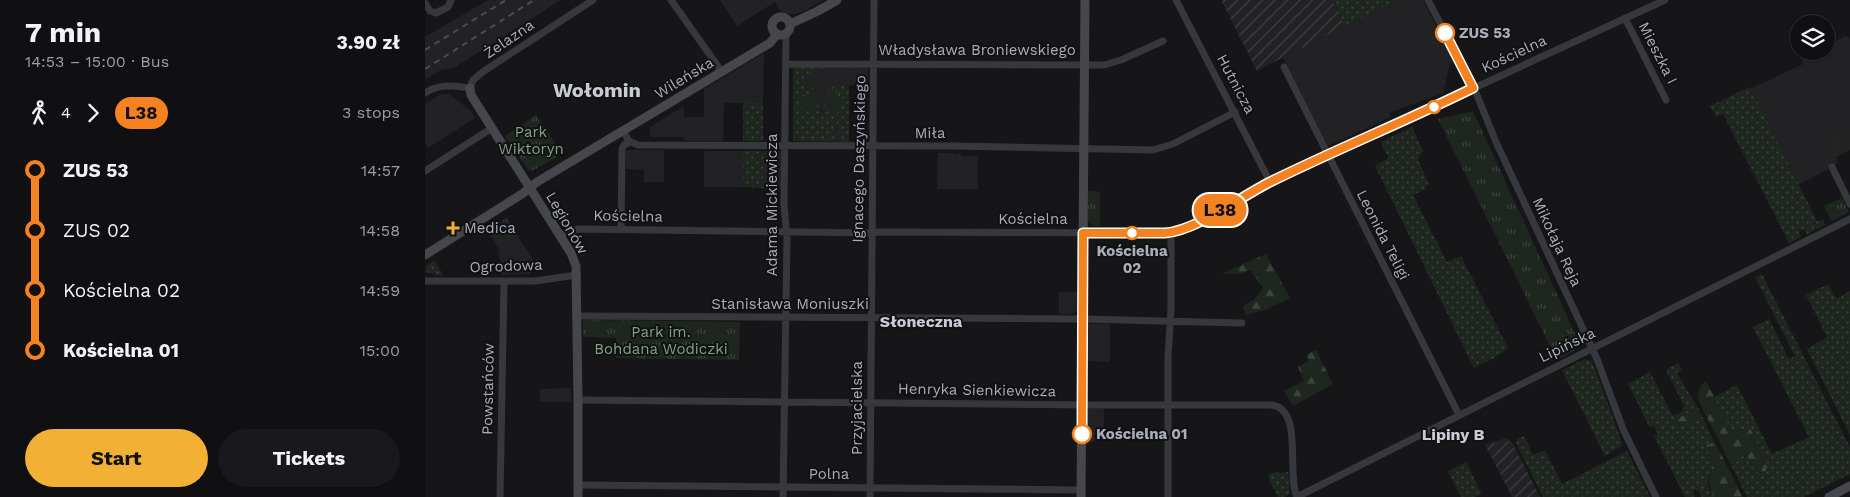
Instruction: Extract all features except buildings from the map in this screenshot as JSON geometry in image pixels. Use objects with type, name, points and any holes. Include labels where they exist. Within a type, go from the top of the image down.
[{"type":"street","points":[[425,3],[430,11],[435,13],[448,7],[451,0]]},
{"type":"street","name":"Żelazna","points":[[470,88],[473,80],[484,71],[593,0]]},
{"type":"street","points":[[671,0],[722,72]]},
{"type":"street","points":[[790,24],[818,12],[837,0]]},
{"type":"street","name":"Ignacego Daszyńskiego","points":[[871,318],[874,0]]},
{"type":"street","points":[[1081,494],[1085,0]]},
{"type":"street","name":"Hutnicza","points":[[1176,0],[1270,182]]},
{"type":"street","name":"Mikołaja Reja","points":[[1428,0],[1473,88],[1496,142],[1592,348],[1623,429],[1656,497]]},
{"type":"street","name":"Mieszka I","points":[[1645,0],[1648,8]]},
{"type":"street","name":"Kościelna","points":[[559,235],[575,229],[872,233],[1171,232],[1205,219],[1270,182],[1665,0]]},
{"type":"street","points":[[781,17],[786,18],[790,24],[790,29],[786,34],[782,35],[776,33],[772,27],[776,19],[781,17]]},
{"type":"street","name":"Mieszka I","points":[[1625,18],[1666,100]]},
{"type":"street","name":"Wileńska","points":[[425,255],[530,188],[770,43],[776,33]]},
{"type":"street","name":"Adama Mickiewicza","points":[[783,497],[787,240],[784,204],[786,34]]},
{"type":"street","name":"Władysława Broniewskiego","points":[[787,64],[1104,65],[1115,63],[1163,41]]},
{"type":"street","name":"Leonida Teligi","points":[[1284,67],[1459,415]]},
{"type":"street","points":[[425,93],[438,86],[445,85],[470,88]]},
{"type":"street","name":"Legionów","points":[[470,88],[471,95],[574,261],[577,275],[577,497]]},
{"type":"street","name":"Miła","points":[[630,142],[638,145],[1145,150],[1161,148],[1235,112]]},
{"type":"street","points":[[425,170],[492,128]]},
{"type":"street","points":[[621,230],[622,150],[624,145],[630,142],[623,131]]},
{"type":"street","points":[[1832,167],[1850,204]]},
{"type":"street","name":"Lipińska","points":[[1297,497],[1850,219]]},
{"type":"street","points":[[1168,497],[1168,357],[1171,321],[1171,232]]},
{"type":"street","name":"Ogrodowa","points":[[425,281],[535,280],[577,275]]},
{"type":"street","name":"Ogrodowa","points":[[425,276],[435,280]]},
{"type":"street","name":"Powstańców","points":[[500,497],[504,281]]},
{"type":"street","name":"Stanisława Moniuszki","points":[[577,316],[1082,319],[1242,323]]},
{"type":"street","name":"Przyjacielska","points":[[870,497],[871,318]]},
{"type":"street","name":"Henryka Sienkiewicza","points":[[578,400],[1272,405],[1281,408],[1288,416],[1291,425],[1293,486],[1297,497]]},
{"type":"street","name":"Polna","points":[[577,485],[870,488],[1081,494]]},
{"type":"street","points":[[1829,497],[1850,486]]},
{"type":"shaded area","points":[[488,0],[561,0],[454,68],[441,70],[425,80],[425,37]]},
{"type":"shaded area","points":[[720,0],[823,0],[805,11],[794,14],[782,13],[775,2],[737,26]]},
{"type":"shaded area","points":[[1221,0],[1332,0],[1345,26],[1257,71]]},
{"type":"shaded area","points":[[1397,0],[1423,0],[1454,62],[1450,64],[1443,93],[1389,113],[1391,117],[1328,146],[1283,57]]},
{"type":"shaded area","points":[[1845,36],[1850,38],[1850,150],[1836,157],[1838,163],[1798,185],[1750,89],[1803,64],[1801,60],[1835,60],[1835,41]]},
{"type":"shaded area","points":[[764,53],[763,103],[724,103],[723,141],[684,141],[683,137],[650,137],[650,127],[684,106],[684,117],[704,117],[704,89]]},
{"type":"shaded area","points":[[793,67],[868,68],[868,85],[849,85],[849,142],[793,141],[795,99]]},
{"type":"shaded area","points":[[441,94],[449,94],[472,112],[475,118],[428,148],[425,143],[425,104]]},
{"type":"shaded area","points":[[626,150],[664,150],[664,182],[644,182],[644,170],[626,169]]},
{"type":"shaded area","points":[[704,151],[743,151],[743,187],[704,187]]},
{"type":"shaded area","points":[[763,151],[782,151],[781,188],[763,188]]},
{"type":"shaded area","points":[[938,153],[955,153],[955,155],[960,153],[962,156],[978,156],[978,189],[937,189]]},
{"type":"shaded area","points":[[518,237],[539,268],[531,270],[531,274],[501,275],[499,250],[492,238]]},
{"type":"shaded area","points":[[1059,292],[1077,292],[1077,310],[1074,314],[1059,314]]},
{"type":"shaded area","points":[[1087,324],[1110,324],[1110,362],[1087,361]]},
{"type":"shaded area","points":[[571,388],[571,402],[540,402],[540,389]]},
{"type":"shaded area","points":[[1089,409],[1104,409],[1104,436],[1086,445],[1086,412]]},
{"type":"shaded area","points":[[1505,438],[1512,442],[1540,497],[1512,497],[1485,445]]},
{"type":"green space","points":[[1332,0],[1397,0],[1345,26]]},
{"type":"green space","points":[[793,67],[823,67],[823,70],[814,70],[814,75],[805,76],[805,85],[808,85],[809,88],[814,88],[816,95],[806,98],[805,94],[799,96],[803,111],[819,107],[823,117],[833,122],[836,141],[793,141]]},
{"type":"green space","points":[[849,84],[849,142],[840,142],[837,122],[825,114],[823,105],[830,108],[836,117],[838,91],[836,98],[827,95],[830,88]]},
{"type":"green space","points":[[1750,87],[1817,221],[1823,219],[1825,225],[1807,234],[1804,229],[1799,231],[1801,237],[1789,243],[1723,114],[1716,117],[1710,106]]},
{"type":"green space","points":[[838,90],[844,92],[836,117],[828,114],[830,108],[823,105],[827,95],[836,98]]},
{"type":"green space","points":[[805,94],[806,98],[816,95],[819,107],[803,111],[799,95]]},
{"type":"green space","points":[[743,103],[763,103],[763,141],[743,141]]},
{"type":"green space","points":[[1473,111],[1579,342],[1574,351],[1557,360],[1438,119]]},
{"type":"green space","name":"Park Wiktoryn","points":[[536,115],[562,154],[529,171],[505,136]]},
{"type":"green space","points":[[1412,127],[1423,151],[1418,159],[1429,185],[1425,186],[1426,189],[1413,195],[1447,262],[1461,256],[1508,348],[1495,358],[1474,368],[1375,166],[1389,158],[1380,142]]},
{"type":"green space","points":[[1841,135],[1847,145],[1834,151],[1830,141]]},
{"type":"green space","points":[[743,151],[763,151],[763,188],[743,187]]},
{"type":"green space","points":[[1088,191],[1100,193],[1100,226],[1094,226],[1088,222]]},
{"type":"green space","points":[[1842,198],[1849,212],[1832,221],[1824,206]]},
{"type":"green space","points":[[507,218],[518,237],[492,238],[487,230]]},
{"type":"green space","points":[[1266,254],[1290,298],[1265,310],[1246,315],[1243,306],[1255,299],[1263,287],[1250,270],[1241,274],[1221,274]]},
{"type":"green space","points":[[434,260],[444,276],[425,271],[426,266]]},
{"type":"green space","points":[[1762,274],[1850,447],[1850,474],[1804,497],[1747,497],[1729,461],[1733,462],[1743,454],[1747,456],[1755,471],[1761,473],[1768,469],[1751,430],[1732,432],[1714,397],[1737,385],[1772,454],[1809,437],[1753,327],[1769,319],[1789,359],[1795,356],[1755,277]]},
{"type":"green space","points":[[1828,284],[1836,299],[1850,291],[1850,435],[1807,349],[1827,337],[1806,295]]},
{"type":"green space","name":"Park im. Bohdana Wodiczki","points":[[583,320],[740,322],[739,360],[616,358],[616,338],[583,337]]},
{"type":"green space","points":[[1316,350],[1333,384],[1293,406],[1284,391],[1304,381],[1298,367],[1309,361],[1306,355]]},
{"type":"green space","points":[[1585,359],[1592,361],[1623,445],[1605,456],[1562,370]]},
{"type":"green space","points":[[1678,363],[1682,370],[1677,373],[1698,408],[1675,420],[1679,427],[1702,416],[1714,442],[1705,446],[1716,469],[1709,477],[1707,483],[1713,497],[1701,497],[1699,491],[1693,489],[1695,497],[1685,497],[1654,436],[1658,434],[1653,426],[1650,428],[1628,384],[1650,372],[1673,416],[1682,412],[1684,406],[1666,370]]},
{"type":"green space","points":[[1706,381],[1732,432],[1751,430],[1769,466],[1764,473],[1755,472],[1747,456],[1743,454],[1739,462],[1729,461],[1699,402],[1699,390]]},
{"type":"green space","points":[[1698,408],[1702,416],[1679,427],[1675,420]]},
{"type":"green space","points":[[1524,436],[1533,455],[1545,450],[1562,484],[1627,451],[1650,497],[1543,497],[1516,443],[1518,439]]},
{"type":"green space","points":[[1715,442],[1743,497],[1713,497],[1708,479],[1716,469],[1705,446]]},
{"type":"green space","points":[[1466,462],[1482,494],[1475,497],[1461,497],[1448,471]]},
{"type":"green space","points":[[1288,472],[1290,494],[1285,497],[1277,497],[1269,480],[1269,473]]},
{"type":"railway","points":[[425,50],[506,0]]},
{"type":"railway","points":[[425,69],[534,0]]},
{"type":"bus line","name":"L38","points":[[1082,434],[1083,233],[1165,233],[1177,231],[1205,219],[1270,182],[1473,88],[1445,33]]},
{"type":"place","name":"ZUS 53","points":[[1445,33]]},
{"type":"place","name":"Medica","points":[[453,228]]},
{"type":"place","name":"Kościelna 02","points":[[1132,233]]},
{"type":"place","name":"Kościelna 01","points":[[1082,434]]},
{"type":"district","name":"Wołomin","points":[[597,90]]},
{"type":"district","name":"Słoneczna","points":[[921,321]]},
{"type":"district","name":"Lipiny B","points":[[1453,434]]}]
